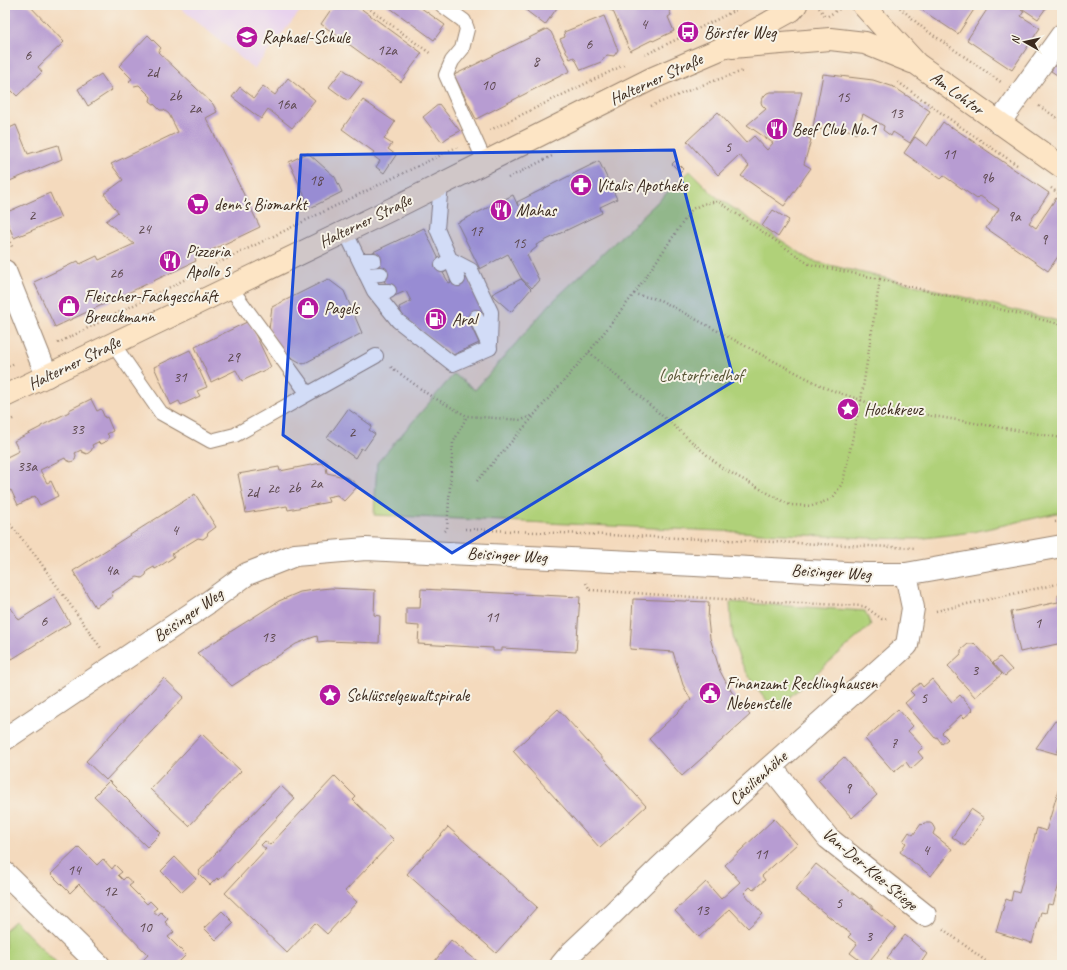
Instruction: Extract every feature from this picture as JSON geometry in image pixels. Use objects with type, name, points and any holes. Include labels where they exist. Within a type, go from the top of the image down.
[{"type":"main road","name":"Halterner Straße","points":[[5,396],[441,184],[653,78],[725,47],[792,10],[796,5]]},
{"type":"main road","name":"Am Lohtor","points":[[863,5],[917,64],[1062,167]]},
{"type":"main road","name":"Halterner Straße","points":[[725,47],[830,39],[865,43],[917,64]]},
{"type":"street","points":[[999,123],[1062,35]]},
{"type":"street","points":[[5,271],[47,376]]},
{"type":"street","name":"Beisinger Weg","points":[[5,739],[206,604],[246,574],[295,555],[366,549],[695,564],[865,574],[906,574],[1062,546]]},
{"type":"street","name":"Cäcilienhöhe","points":[[561,965],[571,953],[704,826],[907,645],[913,608],[906,574]]},
{"type":"street","name":"Van-Der-Klee-Stiege","points":[[771,767],[828,838],[925,915]]},
{"type":"street","points":[[5,872],[99,965]]},
{"type":"lane","points":[[442,5],[464,21],[467,28],[462,49],[452,61],[446,76],[484,162]]},
{"type":"lane","points":[[441,184],[432,232],[446,262],[458,279]]},
{"type":"lane","points":[[345,231],[374,291],[398,321],[454,364],[490,348]]},
{"type":"lane","points":[[359,260],[374,260]]},
{"type":"lane","points":[[446,262],[471,270],[491,312],[490,348]]},
{"type":"lane","points":[[366,275],[381,274]]},
{"type":"lane","points":[[230,287],[308,394]]},
{"type":"lane","points":[[374,291],[389,290]]},
{"type":"lane","points":[[476,317],[490,348]]},
{"type":"lane","points":[[113,344],[161,413],[211,441],[235,436],[376,356]]},
{"type":"path","points":[[364,5],[431,54]]},
{"type":"path","points":[[826,17],[845,5]]},
{"type":"path","points":[[897,5],[923,28],[1019,94],[1062,121]]},
{"type":"path","points":[[650,107],[706,84],[747,70]]},
{"type":"path","points":[[897,82],[1023,169]]},
{"type":"path","points":[[5,368],[502,125]]},
{"type":"path","points":[[502,181],[523,172],[556,154]]},
{"type":"path","points":[[1049,187],[1062,196]]},
{"type":"path","points":[[477,481],[589,352],[634,294],[692,209],[703,204],[718,201],[809,264],[880,279],[1062,326]]},
{"type":"path","points":[[589,352],[722,468],[790,505],[812,506],[832,499],[843,482],[860,400],[880,279]]},
{"type":"path","points":[[634,294],[660,300],[828,389],[875,406],[1062,438]]},
{"type":"path","points":[[376,356],[428,395],[467,416],[522,420],[536,414]]},
{"type":"path","points":[[454,529],[446,529],[453,444],[467,416]]},
{"type":"path","points":[[5,518],[35,555],[98,643],[111,667]]},
{"type":"path","points":[[1055,522],[1062,521]]},
{"type":"path","points":[[462,529],[919,548]]},
{"type":"path","points":[[590,590],[736,600],[864,606],[882,619],[912,616],[1062,583]]},
{"type":"path","points":[[960,942],[991,965]]},
{"type":"highlighted area","points":[[674,150],[734,381],[452,553],[283,435],[301,155]]},
{"type":"shaded area","name":"Raphael-Schule","points":[[177,5],[305,5],[254,69]]},
{"type":"green space","name":"Lohtorfriedhof","points":[[690,171],[715,196],[812,261],[1062,322],[1062,512],[973,532],[917,539],[374,515],[377,463],[454,374],[475,390],[551,303]]},
{"type":"green space","points":[[730,602],[865,611],[871,625],[775,710],[751,680],[738,654],[731,624]]},
{"type":"green space","points":[[15,921],[58,965],[5,965],[5,930]]},
{"type":"building","points":[[5,5],[29,5],[64,42],[38,67],[42,72],[17,96],[5,84]]},
{"type":"building","points":[[334,5],[356,5],[422,53],[401,82],[321,24]]},
{"type":"building","points":[[386,5],[417,5],[445,25],[434,40]]},
{"type":"building","points":[[525,5],[559,5],[545,25],[523,8]]},
{"type":"building","points":[[605,5],[667,5],[671,15],[668,17],[674,31],[630,51],[613,11],[609,10]]},
{"type":"building","points":[[918,5],[977,5],[958,34],[917,7]]},
{"type":"building","points":[[990,5],[1015,5],[1024,11],[1021,16],[1040,28],[1012,70],[967,40]]},
{"type":"building","points":[[1017,5],[1041,5],[1046,8],[1038,19]]},
{"type":"building","points":[[604,16],[618,50],[614,56],[607,55],[601,62],[581,70],[574,57],[570,59],[560,39],[565,37],[564,32]]},
{"type":"building","points":[[547,29],[551,32],[570,71],[476,119],[454,75]]},
{"type":"building","points":[[148,35],[161,48],[158,52],[213,104],[217,112],[206,118],[260,227],[195,258],[196,261],[55,327],[34,282],[78,261],[80,264],[97,256],[99,260],[134,244],[106,221],[118,212],[104,194],[123,180],[111,164],[178,132],[169,114],[164,110],[160,110],[150,101],[151,97],[139,85],[134,86],[129,81],[132,79],[119,66]]},
{"type":"building","points":[[1059,60],[1061,62],[1062,60],[1062,82],[1058,80],[1060,77],[1051,71]]},
{"type":"building","points":[[343,69],[362,83],[348,101],[329,87]]},
{"type":"building","points":[[101,74],[112,90],[88,106],[78,89]]},
{"type":"building","points":[[823,74],[873,80],[894,87],[930,111],[910,143],[893,132],[891,136],[883,130],[884,126],[863,114],[856,134],[846,129],[833,131],[826,128],[812,132]]},
{"type":"building","points":[[288,78],[315,100],[292,128],[268,109],[261,119],[232,97],[240,87],[254,98],[263,86],[275,95]]},
{"type":"building","points":[[802,92],[793,127],[811,140],[804,164],[811,168],[784,206],[741,176],[749,166],[739,155],[718,175],[687,141],[718,112],[746,143],[754,136],[767,150],[773,143],[747,125],[766,109],[761,102],[767,93]]},
{"type":"building","points":[[363,100],[395,122],[384,139],[392,144],[388,149],[396,155],[384,173],[376,167],[380,161],[372,155],[374,152],[342,129]]},
{"type":"building","points":[[439,104],[460,131],[442,142],[423,117]]},
{"type":"building","points":[[943,122],[1049,193],[1029,223],[1036,228],[1056,198],[1062,202],[1062,258],[1059,255],[1048,271],[986,228],[999,209],[980,196],[977,199],[944,176],[941,179],[904,153],[915,137],[927,146]]},
{"type":"building","points":[[16,125],[28,154],[58,145],[62,159],[5,183],[5,130]]},
{"type":"building","points":[[308,153],[335,177],[342,192],[310,208],[289,162]]},
{"type":"building","points":[[599,161],[617,199],[600,207],[602,213],[536,245],[537,247],[527,255],[539,280],[532,288],[521,278],[508,254],[480,269],[457,223],[513,195],[518,206],[517,202]]},
{"type":"building","points":[[675,161],[683,169],[680,172],[672,164]]},
{"type":"building","points":[[50,193],[61,218],[14,238],[5,217],[5,213]]},
{"type":"building","points":[[773,210],[789,220],[778,237],[762,226]]},
{"type":"building","points":[[424,228],[445,272],[443,273],[449,283],[466,275],[484,313],[468,320],[479,343],[453,355],[403,317],[399,307],[411,301],[406,291],[392,297],[371,253]]},
{"type":"building","points":[[328,279],[344,291],[362,333],[303,364],[280,351],[269,329],[272,307]]},
{"type":"building","points":[[521,279],[531,289],[511,312],[492,294]]},
{"type":"building","points":[[249,321],[271,367],[242,381],[236,370],[211,382],[195,347]]},
{"type":"building","points":[[190,350],[207,387],[197,391],[200,396],[181,405],[179,401],[171,405],[154,367]]},
{"type":"building","points":[[91,399],[97,411],[101,409],[105,418],[107,417],[113,431],[107,434],[109,436],[107,441],[100,444],[98,442],[92,445],[93,447],[91,451],[87,454],[81,450],[75,453],[75,460],[71,462],[65,458],[40,470],[47,483],[51,481],[58,496],[40,505],[35,496],[18,505],[11,490],[9,491],[5,483],[5,458],[19,451],[14,441]]},
{"type":"building","points":[[348,409],[372,426],[369,430],[375,434],[364,450],[361,448],[355,458],[327,438]]},
{"type":"building","points":[[321,463],[326,467],[327,473],[349,478],[358,486],[344,501],[337,495],[327,497],[329,502],[288,510],[287,506],[246,513],[238,474],[279,467],[280,471]]},
{"type":"building","points":[[195,494],[216,527],[203,539],[198,538],[172,554],[174,557],[157,568],[155,569],[154,567],[147,571],[146,575],[142,578],[137,577],[111,593],[113,596],[95,607],[73,571]]},
{"type":"building","points":[[331,588],[375,590],[374,615],[380,616],[379,643],[318,642],[317,636],[296,644],[232,686],[197,653],[279,601],[300,592]]},
{"type":"building","points":[[421,589],[580,597],[576,652],[502,648],[502,651],[493,651],[493,648],[418,644],[419,626],[406,625],[406,608],[420,608]]},
{"type":"building","points":[[1062,594],[1062,604],[1060,605],[1062,616],[1062,643],[1020,652],[1011,612],[1058,602],[1058,595]]},
{"type":"building","points":[[55,597],[70,623],[12,659],[5,648],[5,612],[11,608],[19,620]]},
{"type":"building","name":"Finanzamt Recklinghausen Nebenstelle","points":[[633,599],[709,602],[708,620],[710,638],[720,671],[737,700],[750,715],[682,776],[649,739],[691,700],[683,685],[673,652],[630,649]]},
{"type":"building","points":[[974,643],[1002,674],[975,697],[948,666],[961,654],[961,650],[968,644]]},
{"type":"building","points":[[1000,657],[1012,670],[1005,676],[993,663]]},
{"type":"building","points":[[164,678],[184,697],[106,780],[86,761]]},
{"type":"building","points":[[932,679],[952,702],[960,695],[973,710],[964,718],[961,715],[942,733],[948,739],[942,744],[905,703],[914,695],[910,691],[920,683],[923,687]]},
{"type":"building","points":[[558,709],[646,806],[600,848],[513,751]]},
{"type":"building","points":[[898,709],[913,726],[908,731],[923,747],[918,752],[923,758],[911,769],[906,762],[894,772],[865,739]]},
{"type":"building","points":[[1055,721],[1062,723],[1062,737],[1057,754],[1036,748]]},
{"type":"building","points":[[202,734],[241,771],[189,826],[150,789]]},
{"type":"building","points":[[844,757],[877,795],[852,818],[818,780]]},
{"type":"building","points":[[335,776],[356,797],[353,800],[394,840],[345,891],[357,902],[327,934],[315,923],[287,953],[225,893],[266,849],[261,845],[265,841],[270,845]]},
{"type":"building","points":[[1062,778],[1062,874],[1053,905],[1048,904],[1046,913],[1041,912],[1032,943],[996,932],[1006,899],[1011,901],[1013,891],[1019,893],[1037,828],[1046,831]]},
{"type":"building","points":[[109,781],[161,833],[147,847],[94,796]]},
{"type":"building","points":[[280,785],[295,799],[219,880],[217,878],[210,885],[199,874],[199,871]]},
{"type":"building","points":[[971,809],[984,818],[965,846],[952,837]]},
{"type":"building","points":[[774,819],[797,844],[762,876],[765,880],[753,890],[750,887],[744,893],[763,914],[748,928],[730,909],[699,937],[675,911],[706,882],[721,899],[740,882],[725,865]]},
{"type":"building","points":[[924,823],[932,824],[935,829],[933,834],[952,849],[931,876],[900,852],[906,843],[903,841],[909,832],[913,835],[921,824],[922,825]]},
{"type":"building","points":[[448,827],[537,907],[496,953],[407,874]]},
{"type":"building","points":[[79,847],[97,865],[103,859],[112,869],[115,865],[122,872],[118,875],[123,880],[126,877],[133,883],[129,886],[147,904],[150,901],[157,908],[153,911],[158,915],[161,912],[168,919],[165,922],[174,932],[168,937],[186,955],[176,965],[139,964],[148,955],[79,884],[70,893],[51,874]]},
{"type":"building","points":[[175,857],[196,879],[182,892],[161,871]]},
{"type":"building","points":[[816,864],[860,899],[861,898],[872,906],[872,908],[896,928],[866,965],[850,953],[857,944],[848,937],[851,934],[795,890]]},
{"type":"building","points":[[222,911],[234,923],[216,940],[204,928]]},
{"type":"building","points":[[905,935],[927,954],[920,964],[921,965],[896,965],[887,958]]},
{"type":"building","points":[[451,940],[482,965],[432,965]]},
{"type":"place","name":"Börster Weg","points":[[688,32]]},
{"type":"place","name":"Raphael-Schule","points":[[247,37]]},
{"type":"place","name":"Beef Club No.1","points":[[777,129]]},
{"type":"place","name":"Vitalis Apotheke","points":[[581,185]]},
{"type":"place","name":"denn's Biomarkt","points":[[198,204]]},
{"type":"place","name":"Mahas","points":[[501,210]]},
{"type":"place","name":"Pizzeria Apollo 5","points":[[170,261]]},
{"type":"place","name":"Fleischer-Fachgeschäft Breuckmann","points":[[69,306]]},
{"type":"place","name":"Pagels","points":[[308,308]]},
{"type":"place","name":"Aral","points":[[436,319]]},
{"type":"place","name":"Hochkreuz","points":[[848,409]]},
{"type":"place","name":"Finanzamt Recklinghausen Nebenstelle","points":[[710,693]]},
{"type":"place","name":"Schlüsselgewaltspirale","points":[[330,695]]}]
